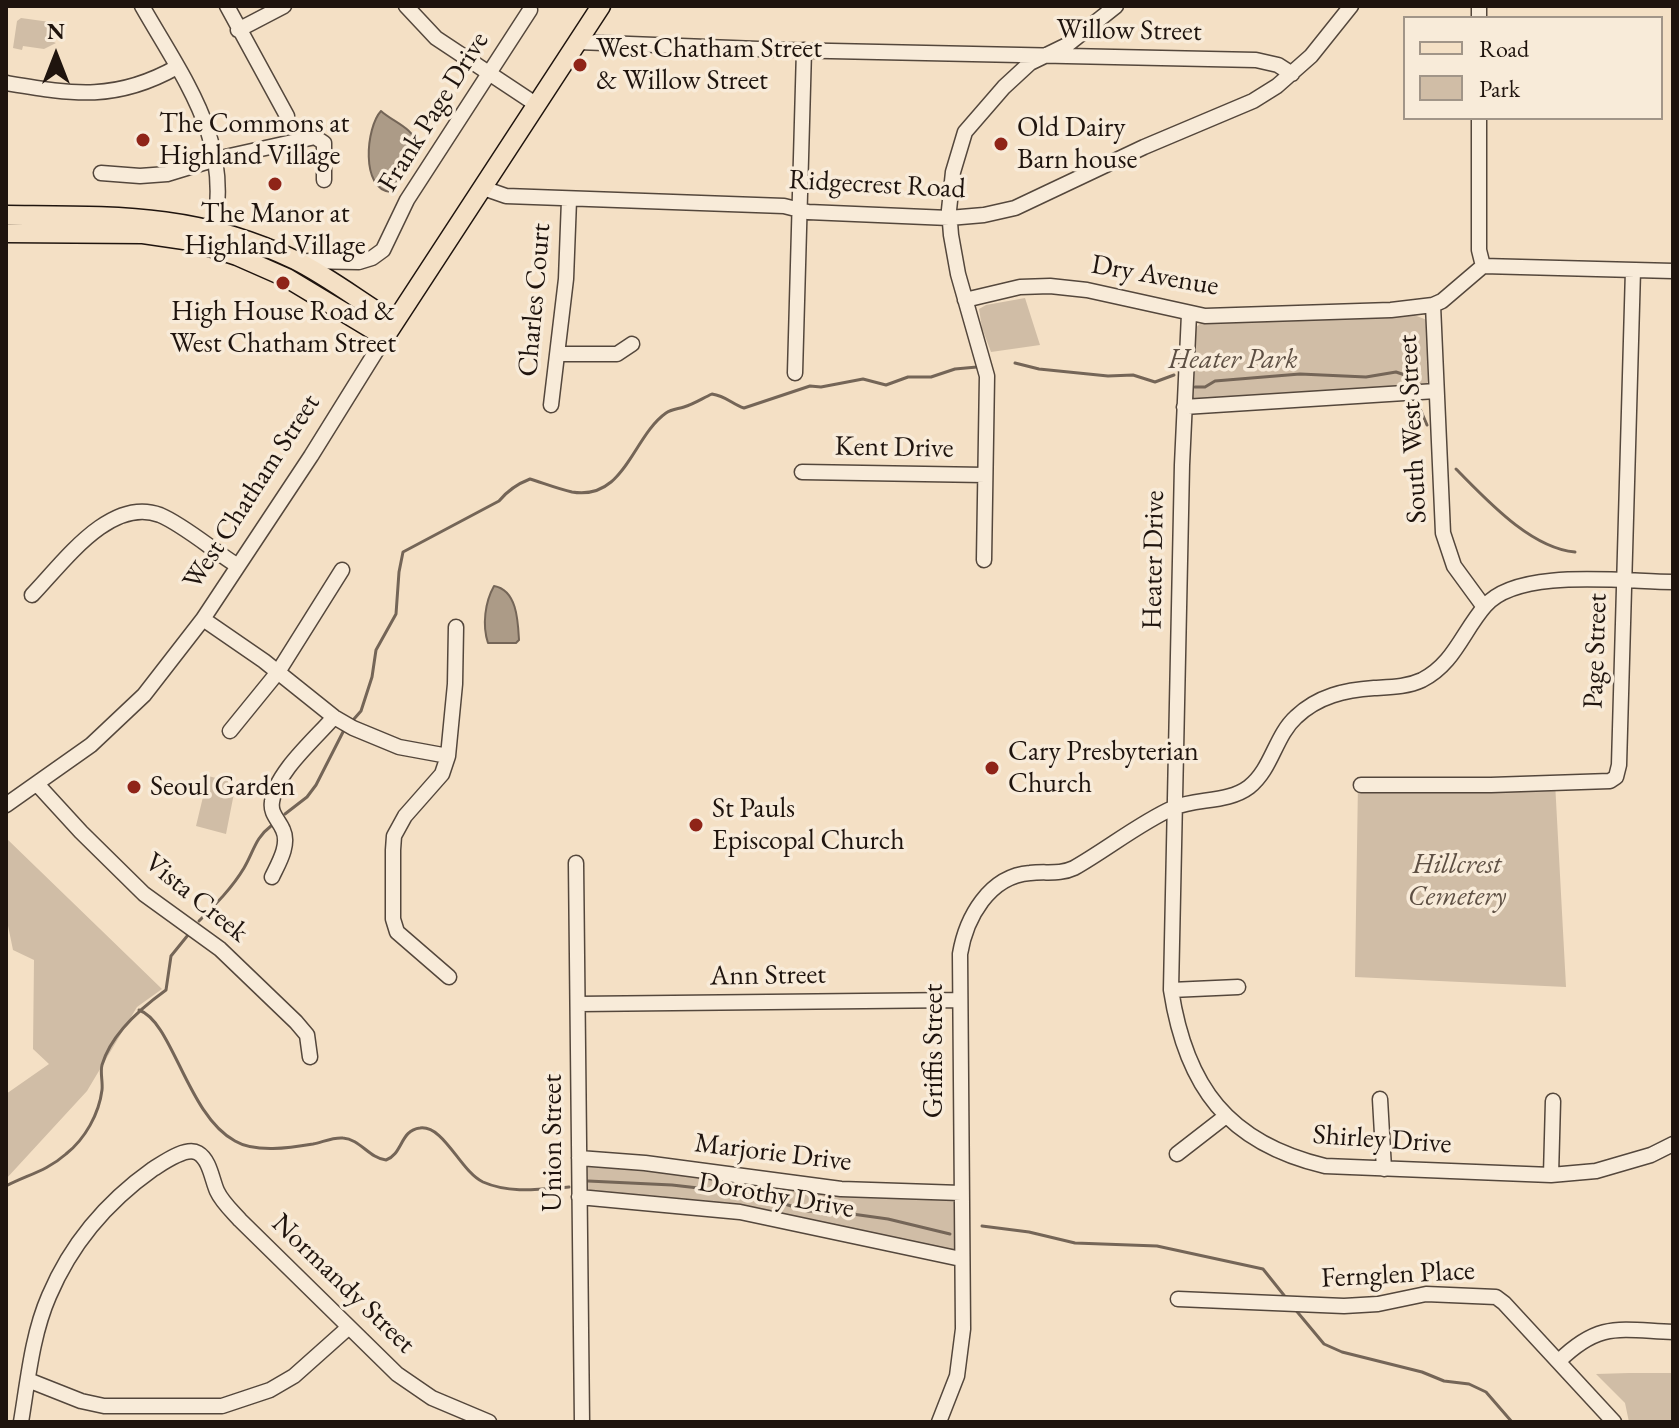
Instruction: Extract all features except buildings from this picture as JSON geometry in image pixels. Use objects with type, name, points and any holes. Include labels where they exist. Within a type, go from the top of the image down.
[{"type":"main road","name":"West Chatham Street","points":[[390,329],[601,6]]},
{"type":"main road","points":[[6,215],[134,217],[181,222],[390,329]]},
{"type":"main road","points":[[6,233],[212,238],[297,261],[390,329]]},
{"type":"street","points":[[142,6],[206,122],[216,159],[217,201],[212,238]]},
{"type":"street","points":[[227,6],[287,116]]},
{"type":"street","points":[[238,30],[284,6]]},
{"type":"street","points":[[406,6],[437,39],[537,105]]},
{"type":"street","points":[[984,560],[987,376],[957,271],[949,218],[953,172],[965,132],[1019,71],[1067,45],[1116,6]]},
{"type":"street","name":"Ridgecrest Road","points":[[483,188],[501,196],[569,200],[784,206],[798,210],[949,218],[984,215],[1015,208],[1144,147],[1253,101],[1292,74],[1311,56],[1351,6]]},
{"type":"street","name":"Frank Page Drive","points":[[297,261],[359,262],[383,250],[407,200],[530,10]]},
{"type":"street","name":"Willow Street","points":[[578,42],[1256,60],[1278,65],[1292,74]]},
{"type":"street","points":[[795,373],[804,50]]},
{"type":"street","points":[[6,83],[61,91],[114,92],[151,80],[177,67]]},
{"type":"street","points":[[1479,120],[1479,250],[1483,266],[1673,271]]},
{"type":"street","points":[[101,173],[153,176],[303,138],[318,138],[325,145],[324,180]]},
{"type":"street","name":"Charles Court","points":[[551,405],[568,251],[569,200]]},
{"type":"street","name":"South West Street","points":[[1483,266],[1455,291],[1433,305],[1443,533],[1454,566],[1484,607]]},
{"type":"street","name":"Page Street","points":[[1361,785],[1491,785],[1614,780],[1619,765],[1633,270]]},
{"type":"street","name":"Dry Avenue","points":[[965,300],[1020,287],[1066,287],[1189,314],[1236,316],[1356,312],[1433,305]]},
{"type":"street","name":"Heater Drive","points":[[1175,807],[1189,314]]},
{"type":"street","name":"West Chatham Street","points":[[6,805],[91,745],[144,695],[203,619],[311,456],[390,329]]},
{"type":"street","points":[[558,354],[617,354],[632,344]]},
{"type":"street","points":[[1184,407],[1436,391]]},
{"type":"street","name":"Kent Drive","points":[[802,472],[985,475]]},
{"type":"street","points":[[32,595],[98,529],[126,513],[160,515],[238,566]]},
{"type":"street","points":[[230,731],[278,672],[342,570]]},
{"type":"street","points":[[1484,607],[1501,593],[1538,581],[1673,582]]},
{"type":"street","name":"Griffis Street","points":[[939,1422],[957,1376],[962,1350],[959,1000],[962,943],[974,912],[1001,882],[1021,874],[1061,873],[1175,807],[1223,797],[1250,787],[1264,770],[1295,718],[1321,700],[1346,691],[1409,685],[1431,674],[1452,655],[1484,607]]},
{"type":"street","points":[[203,619],[278,672],[334,717],[399,747],[448,756]]},
{"type":"street","points":[[449,977],[397,932],[393,910],[394,836],[405,816],[442,774],[448,756],[455,684],[456,627]]},
{"type":"street","points":[[272,877],[285,840],[272,811],[274,793],[283,774],[334,717]]},
{"type":"street","name":"Vista Creek","points":[[37,784],[144,894],[220,949],[296,1022],[307,1035],[310,1057]]},
{"type":"street","name":"Shirley Drive","points":[[1175,807],[1171,990],[1182,1045],[1208,1096],[1226,1116],[1268,1147],[1296,1159],[1325,1166],[1551,1175],[1596,1171],[1651,1155],[1673,1144]]},
{"type":"street","name":"Union Street","points":[[576,863],[582,1422]]},
{"type":"street","points":[[1171,990],[1238,987]]},
{"type":"street","name":"Ann Street","points":[[578,1004],[959,1000]]},
{"type":"street","points":[[1380,1099],[1384,1169]]},
{"type":"street","points":[[1551,1175],[1553,1101]]},
{"type":"street","points":[[1177,1154],[1226,1116]]},
{"type":"street","name":"Normandy Street","points":[[28,1380],[48,1297],[73,1250],[110,1204],[134,1183],[160,1165],[190,1151],[198,1153],[204,1160],[218,1193],[229,1208],[408,1382],[432,1398],[489,1422]]},
{"type":"street","name":"Marjorie Drive","points":[[579,1158],[659,1164],[841,1189],[961,1193]]},
{"type":"street","name":"Dorothy Drive","points":[[579,1197],[740,1212],[961,1259]]},
{"type":"street","name":"Fernglen Place","points":[[1178,1299],[1353,1306],[1426,1294],[1496,1297],[1614,1422]]},
{"type":"street","points":[[21,1422],[28,1380],[81,1401],[104,1406],[222,1406],[283,1383],[311,1363],[349,1327]]},
{"type":"street","points":[[1559,1361],[1582,1340],[1598,1332],[1615,1329],[1673,1332]]},
{"type":"green space","points":[[21,18],[50,22],[53,26],[51,41],[56,43],[44,49],[13,48],[17,21]]},
{"type":"green space","points":[[1025,298],[1040,345],[991,352],[979,309]]},
{"type":"green space","name":"Heater Park","points":[[1414,315],[1427,320],[1429,379],[1426,385],[1191,398],[1194,329],[1201,323]]},
{"type":"green space","points":[[208,776],[236,783],[226,834],[196,826]]},
{"type":"green space","name":"Hillcrest Cemetery","points":[[1358,782],[1555,782],[1566,987],[1355,977]]},
{"type":"green space","points":[[6,838],[162,989],[137,1007],[87,1091],[6,1179],[6,1094],[49,1064],[33,1049],[34,960],[13,950],[6,916]]},
{"type":"green space","points":[[584,1164],[956,1200],[956,1249],[953,1252],[585,1190]]},
{"type":"green space","points":[[1673,1373],[1673,1422],[1629,1422],[1625,1403],[1596,1374]]},
{"type":"shaded area","points":[[381,111],[407,129],[417,144],[391,192],[381,189],[370,170],[369,143]]},
{"type":"shaded area","points":[[494,586],[507,593],[515,607],[519,640],[516,643],[488,643],[485,614]]},
{"type":"waterway","points":[[1015,363],[1039,369],[1108,376],[1133,375],[1155,382],[1174,375]]},
{"type":"waterway","points":[[354,719],[361,711],[372,677],[376,650],[396,614],[403,552],[499,501],[517,485],[530,479],[572,492],[590,492],[604,487],[616,477],[654,424],[666,413],[712,394],[744,408],[810,386],[821,387],[863,379],[886,385],[908,377],[931,377],[955,369],[977,367]]},
{"type":"waterway","points":[[1195,387],[1205,387],[1215,381],[1300,374],[1366,377],[1396,372],[1408,376]]},
{"type":"waterway","points":[[1418,404],[1427,425]]},
{"type":"waterway","points":[[1456,469],[1525,532],[1558,549],[1575,552]]},
{"type":"waterway","points":[[285,814],[307,797],[316,785],[343,732]]},
{"type":"waterway","points":[[199,921],[234,882],[258,840],[271,826]]},
{"type":"waterway","points":[[6,1186],[59,1160],[85,1133],[100,1099],[101,1068],[106,1054],[128,1023],[166,990],[171,956],[188,935]]},
{"type":"waterway","points":[[139,1010],[151,1018],[162,1032],[192,1091],[218,1128],[243,1145],[283,1148],[343,1138],[386,1160],[396,1153],[413,1130],[429,1129],[483,1182],[515,1189],[569,1187]]},
{"type":"waterway","points":[[588,1181],[672,1185],[751,1194],[808,1211],[888,1219],[950,1234]]},
{"type":"waterway","points":[[982,1226],[1029,1232],[1075,1243],[1157,1246],[1263,1269],[1287,1299]]},
{"type":"waterway","points":[[1294,1308],[1324,1344],[1444,1381],[1469,1384],[1486,1392],[1512,1422]]},
{"type":"place","name":"West Chatham Street & Willow Street","points":[[580,65]]},
{"type":"place","name":"The Commons at Highland Village","points":[[143,140]]},
{"type":"place","name":"Old Dairy Barn house","points":[[1001,144]]},
{"type":"place","name":"The Manor at Highland Village","points":[[275,184]]},
{"type":"place","name":"High House Road & West Chatham Street","points":[[283,283]]},
{"type":"place","name":"Cary Presbyterian Church","points":[[992,768]]},
{"type":"place","name":"Seoul Garden","points":[[134,787]]},
{"type":"place","name":"St Pauls Episcopal Church","points":[[696,825]]}]
